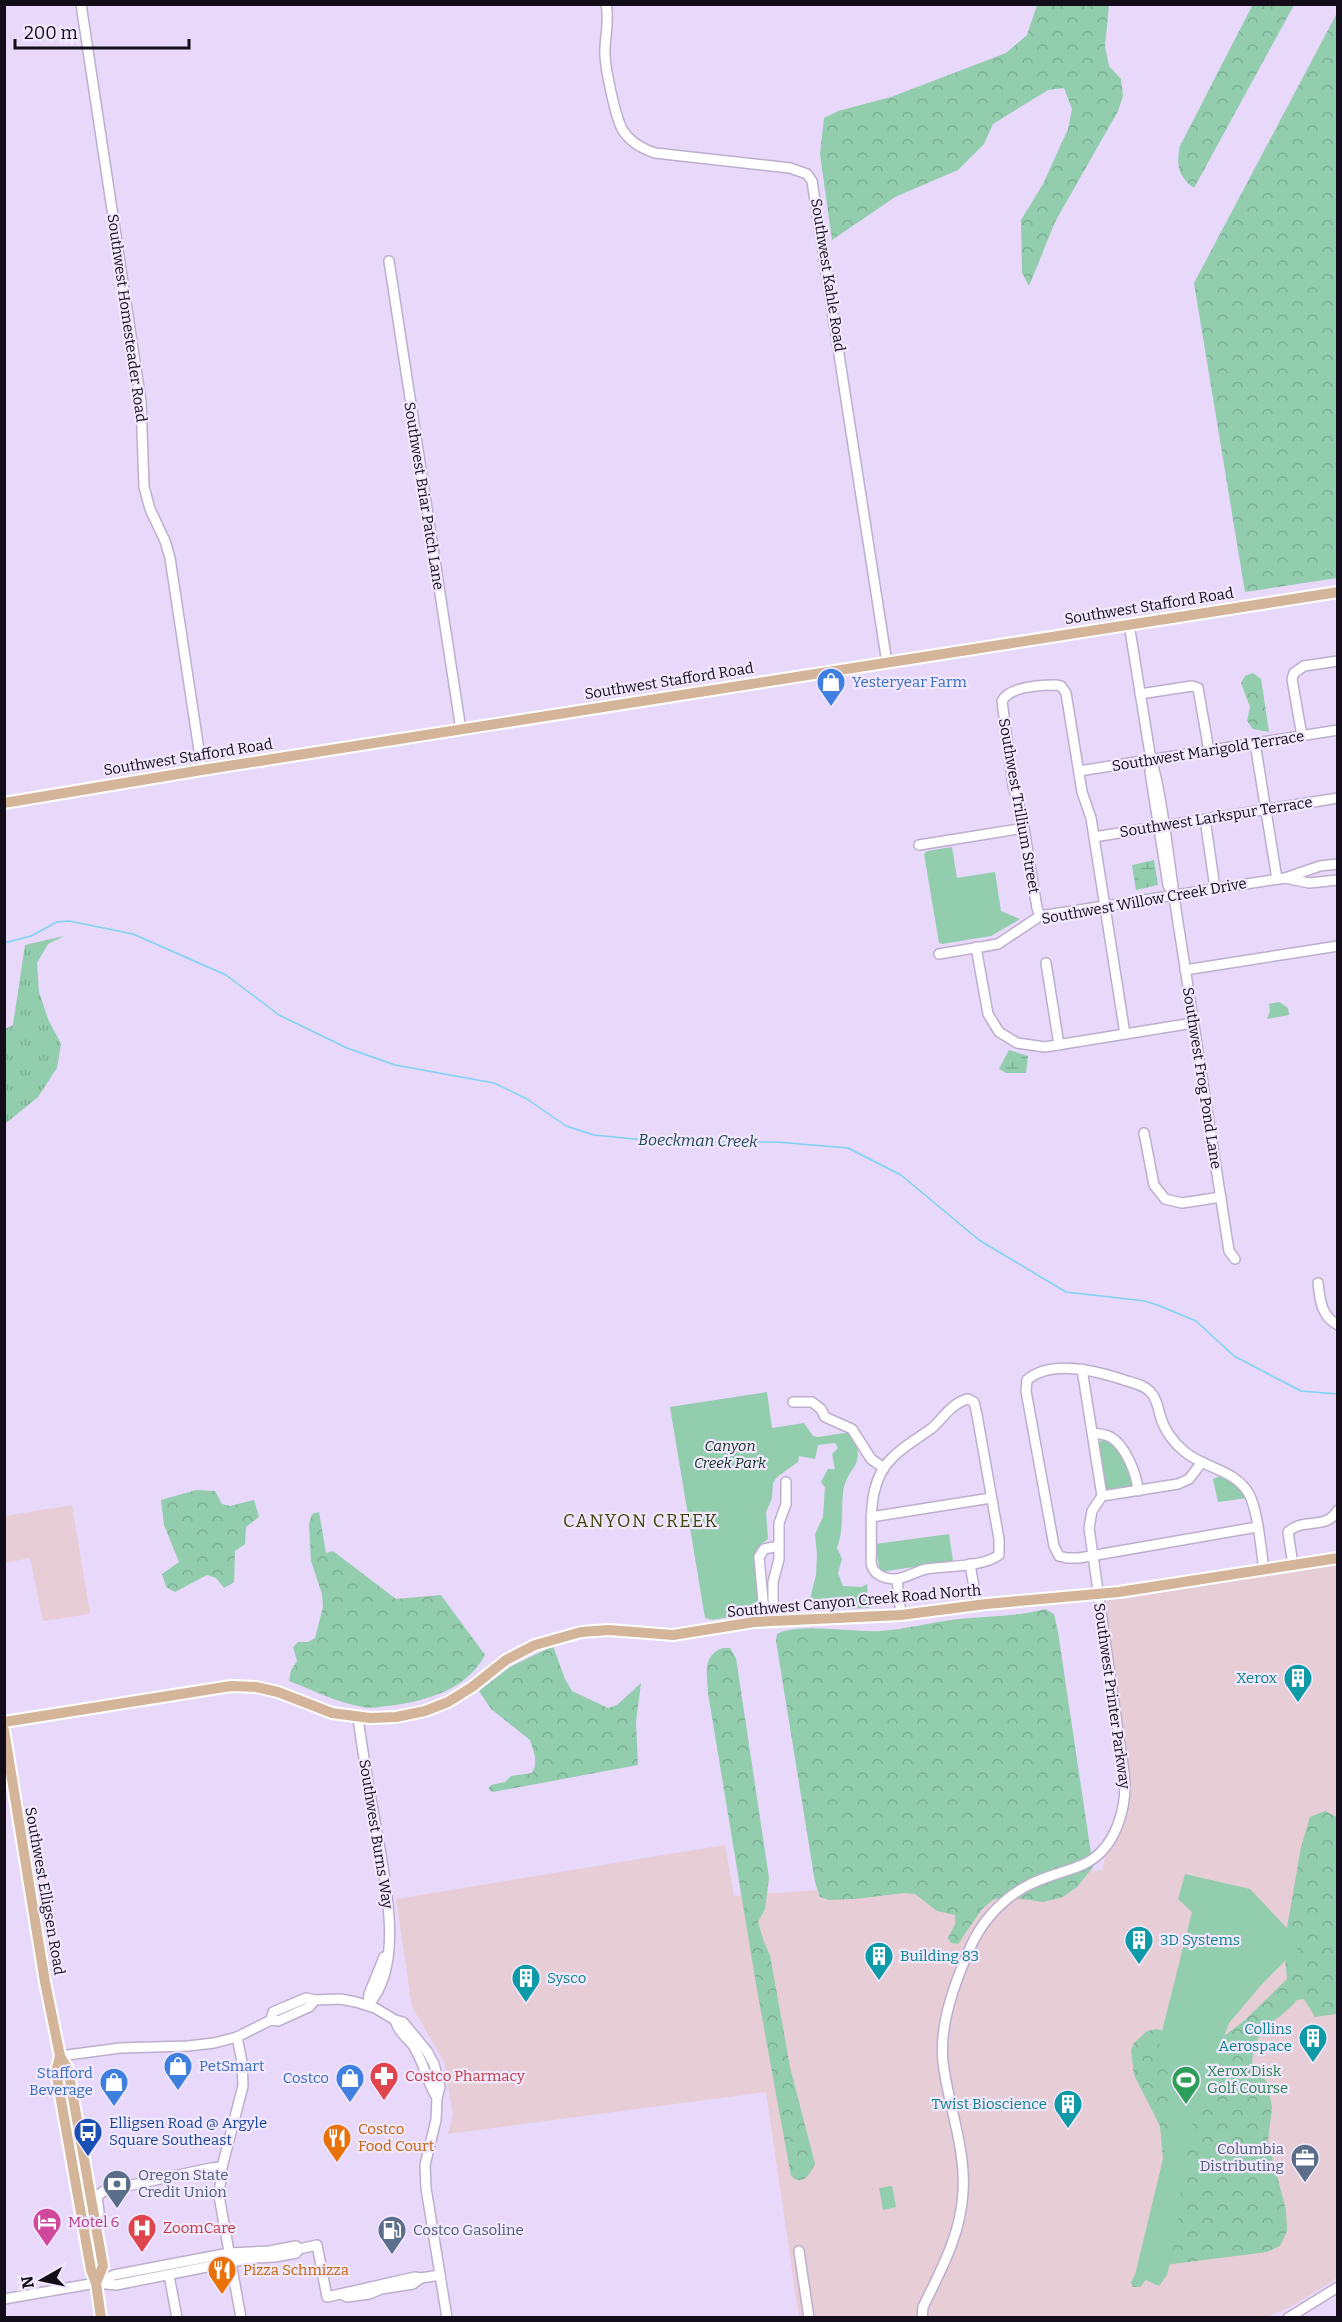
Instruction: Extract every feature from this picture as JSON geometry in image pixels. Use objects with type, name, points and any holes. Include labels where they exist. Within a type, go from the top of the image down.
[{"type":"main road","name":"Southwest Stafford Road","points":[[4,803],[1338,592]]},
{"type":"main road","name":"Southwest Canyon Creek Road North","points":[[4,1722],[231,1686],[265,1688],[290,1695],[332,1713],[358,1718],[396,1718],[432,1709],[466,1691],[516,1654],[535,1644],[565,1635],[601,1630],[673,1635],[765,1622],[901,1615],[976,1605],[1098,1595],[1338,1557]]},
{"type":"main road","name":"Southwest Elligsen Road","points":[[4,1730],[45,1982],[60,2056],[68,2069],[103,2266],[96,2283]]},
{"type":"main road","name":"Southwest Elligsen Road","points":[[60,2056],[57,2072],[101,2318]]},
{"type":"street","name":"Southwest Homesteader Road","points":[[81,4],[141,402],[144,487],[150,509],[170,558],[202,770]]},
{"type":"street","name":"Southwest Kahle Road","points":[[606,4],[608,13],[605,41],[606,69],[621,128],[633,141],[646,150],[656,153],[800,169],[812,181],[887,663]]},
{"type":"street","name":"Southwest Briar Patch Lane","points":[[389,261],[461,730]]},
{"type":"street","name":"Southwest Frog Pond Lane","points":[[1129,624],[1151,760],[1155,770],[1168,885],[1173,894],[1229,1251],[1235,1259]]},
{"type":"street","points":[[1302,736],[1292,678],[1294,673],[1304,666],[1338,661]]},
{"type":"street","name":"Southwest Trillium Street","points":[[1040,916],[1012,777],[1002,706],[1004,696],[1013,691],[1052,685],[1061,686],[1066,693],[1079,771]]},
{"type":"street","points":[[1140,694],[1201,685],[1209,751]]},
{"type":"street","name":"Southwest Marigold Terrace","points":[[1079,771],[1338,730]]},
{"type":"street","points":[[1255,743],[1266,810],[1281,878]]},
{"type":"street","points":[[1079,771],[1094,837],[1125,1034]]},
{"type":"street","name":"Southwest Larkspur Terrace","points":[[1094,837],[1338,798]]},
{"type":"street","points":[[1205,819],[1215,888]]},
{"type":"street","points":[[919,845],[1024,828]]},
{"type":"street","name":"Southwest Willow Creek Drive","points":[[939,954],[1002,941],[1040,916],[1281,878],[1320,866],[1338,864]]},
{"type":"street","name":"Southwest Willow Creek Drive","points":[[1281,878],[1309,883],[1338,880]]},
{"type":"street","points":[[1185,970],[1338,946]]},
{"type":"street","points":[[976,947],[985,1003],[993,1024],[1008,1038],[1026,1046],[1045,1047],[1193,1023]]},
{"type":"street","points":[[1046,963],[1059,1045]]},
{"type":"street","points":[[1144,1133],[1154,1185],[1165,1199],[1182,1203],[1221,1197]]},
{"type":"street","points":[[1318,1283],[1323,1312],[1330,1321],[1338,1324]]},
{"type":"street","points":[[1082,1369],[1102,1496],[1184,1482],[1202,1462]]},
{"type":"street","points":[[1257,1527],[1064,1558],[1056,1551],[1026,1386],[1027,1380],[1039,1373],[1082,1369],[1116,1377],[1148,1389],[1154,1397],[1164,1426],[1172,1439],[1187,1454],[1237,1480],[1244,1486],[1252,1499],[1257,1527],[1264,1570]]},
{"type":"street","points":[[968,1399],[974,1402],[999,1539],[999,1555],[994,1559],[970,1564],[925,1569],[897,1579],[878,1575],[871,1567],[872,1498],[884,1468],[895,1455],[935,1425],[956,1404],[968,1399]]},
{"type":"street","points":[[793,1402],[812,1402],[821,1409],[825,1417],[848,1425],[871,1459],[884,1468]]},
{"type":"street","points":[[1093,1433],[1110,1436],[1119,1444],[1136,1475],[1138,1491]]},
{"type":"street","points":[[773,1606],[773,1582],[779,1559],[779,1523],[786,1504],[786,1482]]},
{"type":"street","name":"Southwest Printer Parkway","points":[[922,2318],[923,2307],[953,2241],[963,2200],[963,2164],[943,2052],[946,2022],[959,1975],[970,1947],[994,1911],[1012,1895],[1029,1885],[1093,1859],[1109,1841],[1124,1807],[1126,1791],[1124,1772],[1089,1523],[1093,1508],[1102,1496]]},
{"type":"street","points":[[871,1517],[991,1497]]},
{"type":"street","points":[[1293,1565],[1288,1532],[1296,1527],[1328,1521],[1333,1518],[1338,1509]]},
{"type":"street","points":[[765,1622],[759,1557],[765,1549],[779,1546]]},
{"type":"street","points":[[970,1564],[976,1605]]},
{"type":"street","points":[[897,1579],[901,1615]]},
{"type":"street","name":"Southwest Burns Way","points":[[358,1718],[389,1906],[390,1934],[387,1950],[388,1962],[381,1986],[376,1997],[368,2005]]},
{"type":"street","points":[[60,2056],[120,2048],[198,2045],[237,2037],[271,2020],[273,2012],[306,1998],[315,2001],[340,1999],[368,2005],[403,2022],[427,2051],[434,2064],[440,2087],[436,2120],[425,2165],[425,2177],[447,2318]]},
{"type":"street","points":[[237,2037],[242,2062],[243,2086],[222,2167],[219,2196],[241,2318]]},
{"type":"street","points":[[98,2241],[102,2230],[98,2196],[104,2191],[222,2167]]},
{"type":"street","points":[[4,2299],[96,2283],[114,2275],[296,2246],[299,2249],[317,2245],[327,2296],[415,2277],[440,2275]]},
{"type":"street","points":[[799,2251],[809,2318]]},
{"type":"street","points":[[96,2283],[116,2285],[169,2275],[230,2258]]},
{"type":"street","points":[[169,2275],[177,2318]]},
{"type":"street","points":[[1288,2318],[1338,2287]]},
{"type":"shaded area","points":[[72,1505],[90,1614],[43,1621],[30,1558],[5,1563],[5,1516]]},
{"type":"shaded area","name":"Xerox","points":[[1337,1564],[1337,2278],[1294,2305],[1267,2317],[799,2317],[766,2092],[448,2134],[453,2115],[444,2061],[412,2007],[396,1899],[725,1845],[734,1896],[1102,1870],[1109,1841],[1121,1827],[1130,1796],[1103,1608],[1105,1602],[1110,1599],[1123,1599]]},
{"type":"green space","points":[[1253,4],[1294,5],[1194,188],[1181,175],[1178,159],[1180,146]]},
{"type":"green space","points":[[1037,5],[1109,5],[1105,46],[1109,66],[1121,79],[1123,96],[1118,111],[1055,222],[1029,286],[1022,273],[1021,220],[1043,184],[1068,129],[1072,109],[1064,88],[1048,90],[993,124],[984,144],[958,170],[895,197],[832,240],[820,154],[824,118],[838,111],[891,97],[1006,53],[1027,35]]},
{"type":"green space","points":[[1337,13],[1337,578],[1245,592],[1194,283]]},
{"type":"green space","points":[[1253,673],[1261,679],[1269,732],[1253,729],[1247,721],[1250,707],[1241,683],[1245,676]]},
{"type":"green space","points":[[952,847],[957,878],[995,872],[1001,911],[1020,919],[991,936],[939,943],[924,854],[927,851]]},
{"type":"green space","points":[[1154,860],[1158,885],[1136,890],[1132,865]]},
{"type":"green space","points":[[64,936],[48,944],[37,963],[39,992],[48,1019],[61,1044],[57,1068],[38,1097],[5,1124],[5,1029],[13,1025],[25,945]]},
{"type":"green space","points":[[1279,1002],[1288,1008],[1289,1015],[1267,1019],[1270,1011],[1269,1004]]},
{"type":"green space","points":[[1009,1050],[1028,1056],[1026,1073],[1006,1073],[999,1069]]},
{"type":"green space","name":"Canyon Creek Park","points":[[767,1392],[772,1428],[804,1423],[813,1436],[818,1437],[851,1432],[858,1453],[843,1493],[841,1528],[837,1548],[842,1559],[838,1573],[843,1586],[862,1587],[867,1584],[869,1608],[815,1610],[816,1606],[810,1599],[816,1575],[815,1534],[823,1517],[825,1487],[821,1482],[828,1469],[835,1469],[832,1454],[838,1448],[835,1443],[818,1445],[815,1459],[799,1456],[798,1462],[777,1477],[773,1483],[772,1498],[766,1512],[768,1539],[758,1547],[755,1554],[759,1612],[712,1620],[705,1618],[670,1407]]},
{"type":"green space","points":[[1108,1437],[1126,1460],[1136,1483],[1123,1491],[1105,1489],[1098,1443]]},
{"type":"green space","points":[[1220,1476],[1236,1485],[1247,1498],[1218,1502],[1213,1479]]},
{"type":"green space","points":[[196,1490],[215,1491],[222,1504],[230,1506],[254,1500],[259,1517],[246,1527],[245,1544],[235,1551],[234,1582],[224,1588],[216,1578],[207,1575],[175,1592],[166,1587],[162,1574],[179,1562],[164,1525],[161,1500]]},
{"type":"green space","points":[[319,1512],[326,1553],[333,1551],[396,1599],[441,1595],[485,1655],[467,1678],[429,1698],[372,1708],[344,1703],[289,1681],[291,1670],[297,1661],[293,1647],[298,1642],[308,1642],[315,1638],[323,1607],[322,1594],[311,1561],[309,1524],[312,1514]]},
{"type":"green space","points":[[949,1534],[953,1561],[880,1572],[875,1544]]},
{"type":"green space","points":[[1045,1609],[1054,1614],[1058,1632],[1093,1867],[1077,1887],[1063,1897],[1043,1902],[1016,1898],[994,1899],[982,1909],[958,1944],[951,1943],[948,1938],[955,1924],[955,1915],[937,1911],[915,1894],[829,1900],[820,1897],[815,1882],[776,1641],[777,1634],[812,1628],[881,1631],[959,1619],[1024,1614]]},
{"type":"green space","points":[[553,1646],[572,1691],[608,1708],[617,1705],[641,1683],[636,1722],[638,1765],[493,1792],[488,1789],[491,1785],[505,1782],[511,1776],[532,1773],[535,1756],[530,1740],[491,1709],[479,1691],[510,1667]]},
{"type":"green space","points":[[723,1648],[730,1648],[736,1658],[769,1878],[765,1909],[758,1922],[770,1955],[790,2067],[815,2164],[803,2180],[791,2176],[757,1990],[708,1693],[707,1666],[712,1655]]},
{"type":"green space","points":[[1325,1811],[1337,1817],[1337,2014],[1315,2017],[1304,1999],[1297,2000],[1262,2032],[1254,2049],[1252,2062],[1267,2082],[1272,2107],[1268,2141],[1286,2210],[1287,2231],[1280,2246],[1267,2252],[1157,2266],[1140,2287],[1133,2287],[1131,2282],[1139,2267],[1163,2159],[1160,2126],[1134,2075],[1131,2050],[1134,2043],[1147,2031],[1157,2029],[1199,2042],[1219,2040],[1245,2020],[1287,1979],[1284,1945],[1301,1847],[1310,1817]]},
{"type":"green space","name":"Xerox Disk Golf Course","points":[[1185,1874],[1250,1889],[1302,1944],[1263,1983],[1229,2023],[1189,2134],[1177,2234],[1167,2275],[1159,2286],[1135,2275],[1163,2159],[1176,2078],[1159,2043],[1192,1912],[1178,1899]]},
{"type":"green space","points":[[892,2186],[896,2207],[883,2210],[879,2188]]},
{"type":"waterway","name":"Boeckman Creek","points":[[4,943],[31,936],[57,922],[69,921],[133,934],[226,975],[279,1015],[347,1048],[395,1065],[494,1083],[527,1099],[566,1126],[594,1135],[664,1142],[777,1142],[848,1148],[901,1175],[979,1240],[1066,1292],[1145,1301],[1160,1306],[1196,1321],[1234,1356],[1301,1391],[1338,1394]]},
{"type":"place","name":"Yesteryear Farm","points":[[831,708]]},
{"type":"place","name":"Xerox","points":[[1298,1704]]},
{"type":"place","name":"3D Systems","points":[[1139,1966]]},
{"type":"place","name":"Building 83","points":[[879,1982]]},
{"type":"place","name":"Sysco","points":[[526,2004]]},
{"type":"place","name":"Collins Aerospace","points":[[1313,2064]]},
{"type":"place","name":"PetSmart","points":[[178,2092]]},
{"type":"place","name":"Costco Pharmacy","points":[[384,2102]]},
{"type":"place","name":"Costco","points":[[350,2104]]},
{"type":"place","name":"Xerox Disk Golf Course","points":[[1186,2106]]},
{"type":"place","name":"Stafford Beverage","points":[[114,2108]]},
{"type":"place","name":"Twist Bioscience","points":[[1068,2130]]},
{"type":"place","name":"Elligsen Road @ Argyle Square Southeast","points":[[88,2158]]},
{"type":"place","name":"Costco Food Court","points":[[337,2164]]},
{"type":"place","name":"Columbia Distributing","points":[[1305,2184]]},
{"type":"place","name":"Oregon State Credit Union","points":[[117,2210]]},
{"type":"place","name":"Motel 6","points":[[47,2248]]},
{"type":"place","name":"ZoomCare","points":[[142,2254]]},
{"type":"place","name":"Costco Gasoline","points":[[392,2256]]},
{"type":"place","name":"Pizza Schmizza","points":[[222,2296]]},
{"type":"district","name":"CANYON CREEK","points":[[641,1521]]}]
